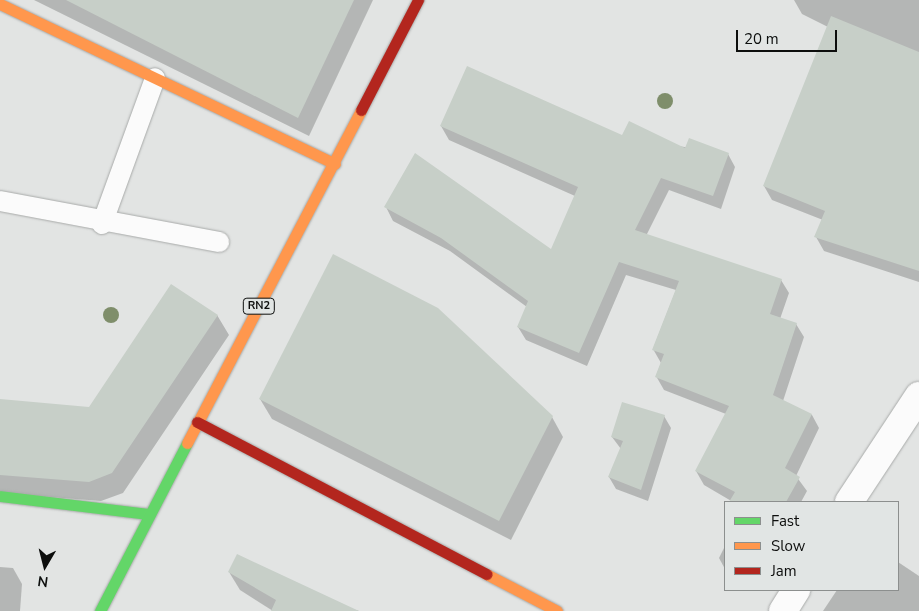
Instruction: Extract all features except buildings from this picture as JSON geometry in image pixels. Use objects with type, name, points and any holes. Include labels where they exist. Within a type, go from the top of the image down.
[{"type":"main road","name":"RN2","points":[[100,611],[197,422],[335,164],[418,0]]},
{"type":"main road","points":[[0,4],[335,164]]},
{"type":"main road","points":[[197,422],[557,611]]},
{"type":"main road","points":[[0,496],[149,514]]},
{"type":"street","points":[[850,501],[919,396]]},
{"type":"street","points":[[783,611],[795,591]]},
{"type":"lane","points":[[102,224],[155,78]]},
{"type":"lane","points":[[0,202],[102,224],[219,242]]},
{"type":"traffic: fast","points":[[100,611],[187,443]]},
{"type":"traffic: fast","points":[[0,496],[149,514]]},
{"type":"traffic: slow","points":[[0,4],[335,164]]},
{"type":"traffic: slow","points":[[187,443],[361,110]]},
{"type":"traffic: slow","points":[[486,574],[557,611]]},
{"type":"traffic: jam","points":[[361,110],[418,0]]},
{"type":"traffic: jam","points":[[197,422],[486,574]]}]
